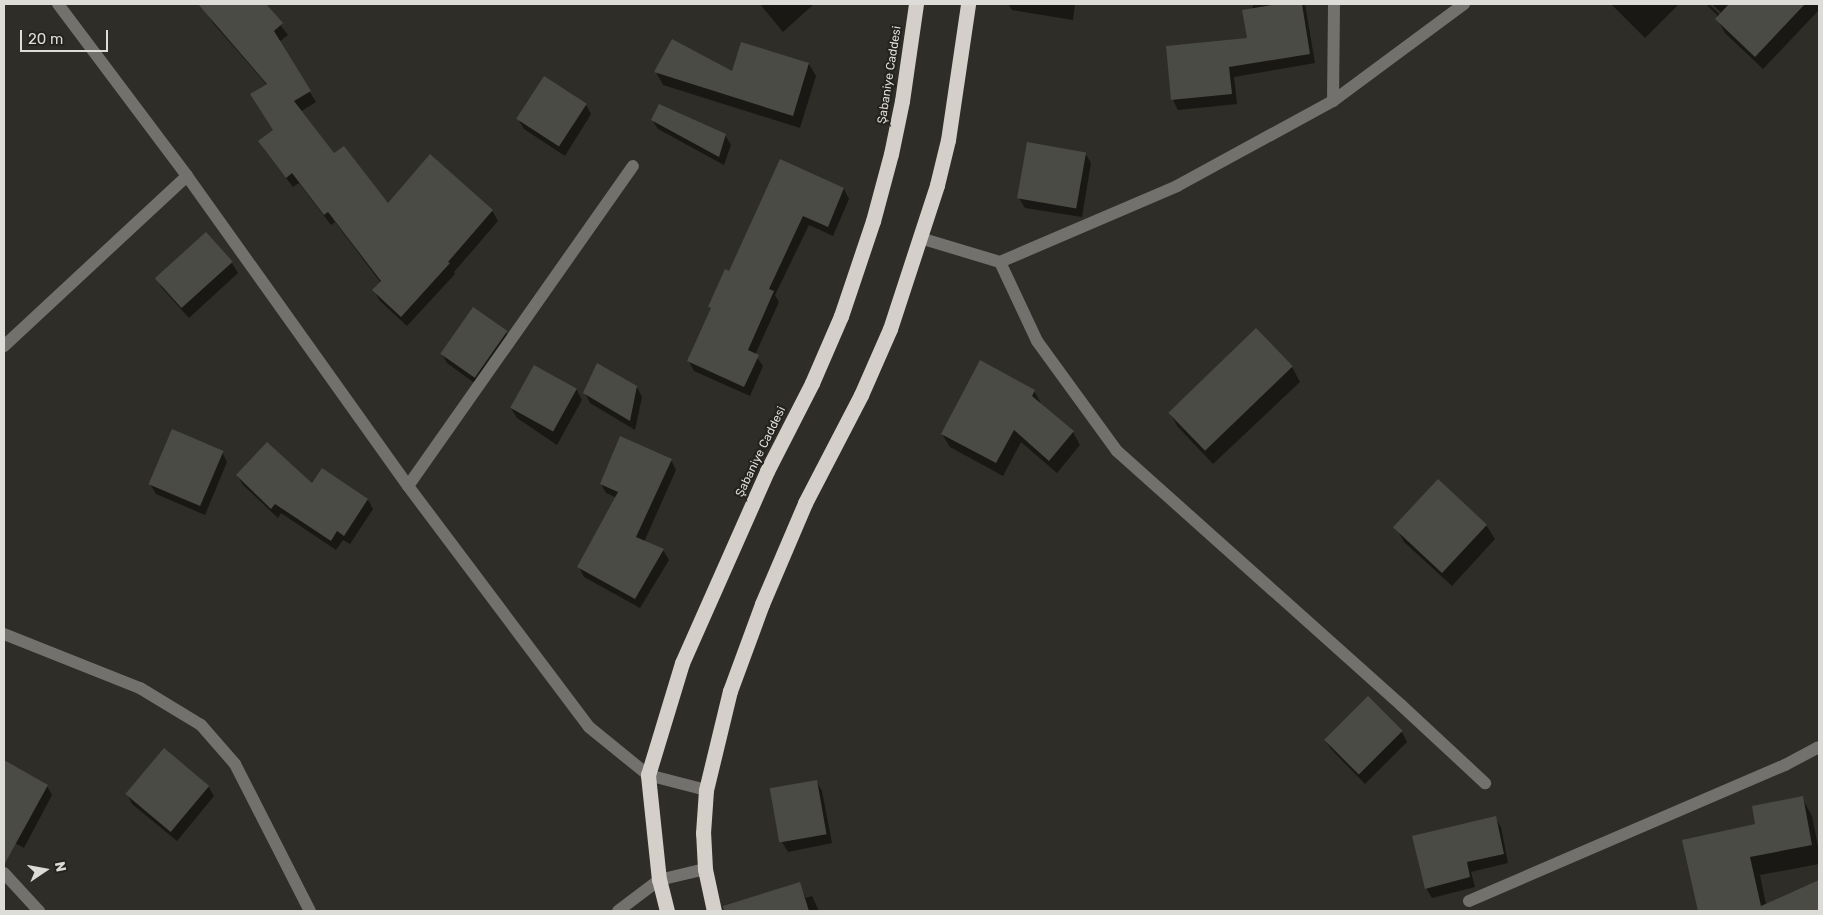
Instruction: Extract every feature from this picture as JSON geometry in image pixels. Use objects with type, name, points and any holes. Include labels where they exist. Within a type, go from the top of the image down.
[{"type":"highway","name":"Şabaniye Caddesi","points":[[667,911],[659,880],[648,775],[682,663],[767,471],[812,383],[841,316],[873,221],[891,154],[902,101],[916,4]]},
{"type":"highway","points":[[714,911],[705,869],[703,833],[706,790],[730,691],[762,604],[805,503],[865,387],[890,329],[937,185],[948,140],[968,4]]},
{"type":"street","points":[[58,4],[187,176],[408,486],[590,726],[648,775],[706,790]]},
{"type":"street","points":[[1333,100],[1334,4]]},
{"type":"street","points":[[920,238],[1000,262],[1177,186],[1333,100],[1464,4]]},
{"type":"street","points":[[408,486],[633,166]]},
{"type":"street","points":[[4,346],[187,176]]},
{"type":"street","points":[[1000,262],[1037,341],[1117,451],[1401,705],[1485,783]]},
{"type":"street","points":[[4,634],[140,688],[200,725],[235,764],[310,911]]},
{"type":"street","points":[[1469,901],[1785,765],[1819,747]]},
{"type":"street","points":[[618,911],[659,880],[705,869]]},
{"type":"street","points":[[4,873],[40,911]]},
{"type":"building","points":[[198,4],[266,4],[283,23],[274,31],[311,91],[294,101],[334,153],[344,146],[388,203],[430,154],[493,210],[448,262],[450,263],[401,317],[372,290],[381,281],[328,212],[324,215],[292,173],[286,178],[258,141],[273,130],[250,94],[267,84]]},
{"type":"building","points":[[1278,4],[1302,4],[1310,54],[1229,67],[1232,94],[1171,100],[1166,46],[1247,38],[1242,10]]},
{"type":"building","points":[[1729,4],[1805,4],[1755,57],[1715,19]]},
{"type":"building","points":[[672,39],[732,71],[741,42],[809,63],[793,116],[654,72]]},
{"type":"building","points":[[544,76],[587,104],[559,147],[516,119]]},
{"type":"building","points":[[659,104],[726,134],[719,157],[651,120]]},
{"type":"building","points":[[1027,142],[1086,152],[1076,209],[1017,198]]},
{"type":"building","points":[[780,159],[844,188],[828,227],[803,216],[769,289],[774,291],[748,350],[759,355],[744,387],[687,361],[711,308],[708,307],[725,269],[729,271]]},
{"type":"building","points":[[206,232],[233,262],[181,308],[155,278]]},
{"type":"building","points":[[473,307],[507,331],[475,378],[440,354]]},
{"type":"building","points":[[1256,328],[1293,366],[1205,451],[1168,413]]},
{"type":"building","points":[[980,360],[1035,390],[1032,396],[1074,431],[1049,461],[1014,430],[996,463],[941,434]]},
{"type":"building","points":[[597,363],[637,386],[630,421],[583,393]]},
{"type":"building","points":[[534,365],[577,389],[553,432],[510,408]]},
{"type":"building","points":[[172,429],[224,451],[200,506],[149,484]]},
{"type":"building","points":[[620,436],[672,459],[636,537],[664,549],[635,599],[577,567],[618,492],[600,484]]},
{"type":"building","points":[[267,442],[312,483],[322,468],[368,499],[344,536],[337,531],[331,541],[275,504],[271,509],[236,475]]},
{"type":"building","points":[[1438,479],[1487,525],[1442,573],[1393,527]]},
{"type":"building","points":[[1368,696],[1403,731],[1359,774],[1324,740]]},
{"type":"building","points":[[164,748],[209,786],[171,832],[125,794]]},
{"type":"building","points":[[4,760],[48,785],[4,865]]},
{"type":"building","points":[[817,780],[827,834],[779,842],[770,788]]},
{"type":"building","points":[[1803,796],[1812,845],[1750,857],[1761,906],[1819,880],[1819,911],[1698,911],[1682,840],[1755,824],[1752,806]]},
{"type":"building","points":[[1496,816],[1504,854],[1467,862],[1470,877],[1425,889],[1412,836]]},
{"type":"building","points":[[800,882],[809,911],[724,911],[723,906]]}]
